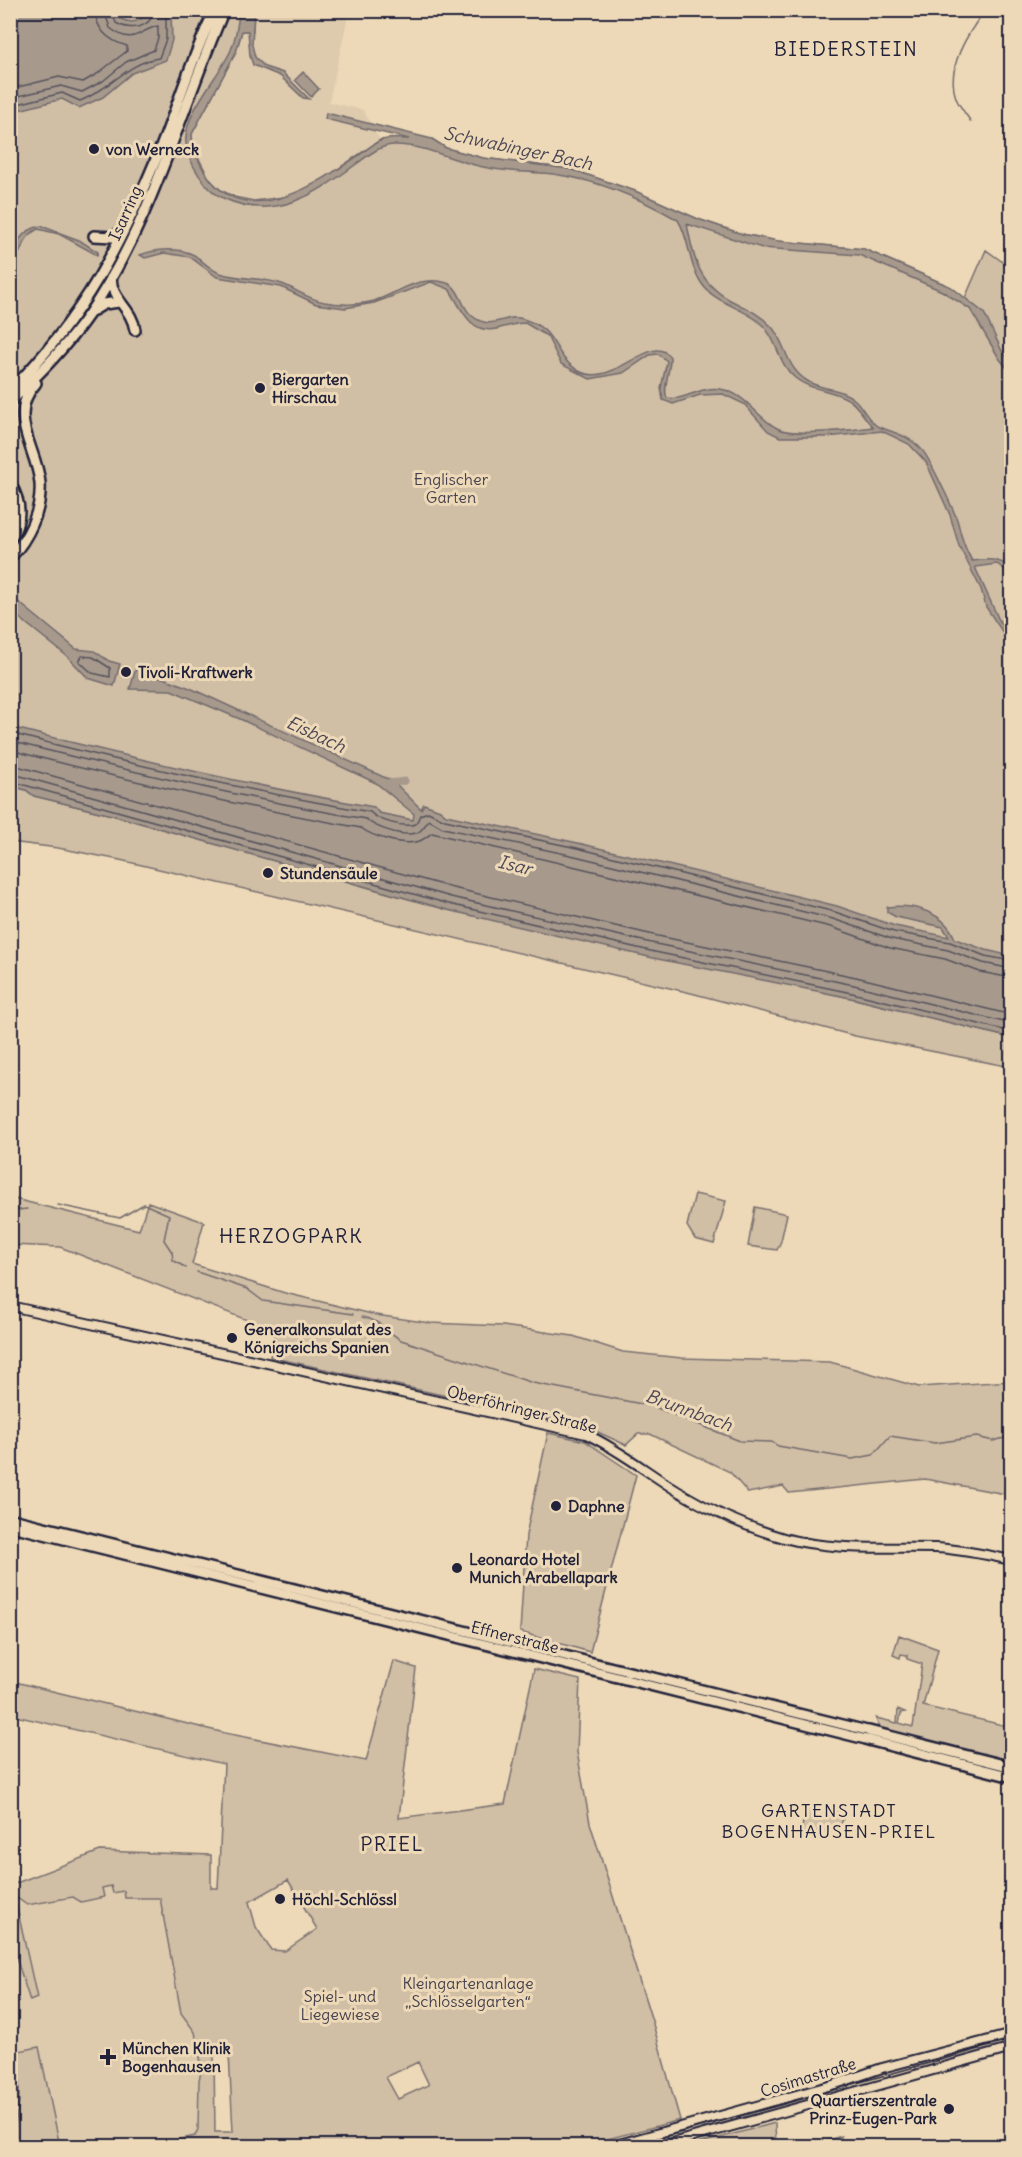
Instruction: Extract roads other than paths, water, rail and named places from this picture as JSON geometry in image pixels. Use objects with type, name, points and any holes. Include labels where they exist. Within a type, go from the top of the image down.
[{"type":"highway","name":"Isarring","points":[[10,402],[51,361],[89,313],[111,278],[130,220],[219,13]]},
{"type":"highway","name":"Isarring","points":[[10,391],[71,323],[117,256],[169,151],[219,13]]},
{"type":"highway","points":[[117,256],[104,242],[94,236],[117,236],[130,220]]},
{"type":"highway","points":[[111,278],[111,290],[128,311],[135,330]]},
{"type":"highway","points":[[89,313],[104,304],[119,302]]},
{"type":"highway","points":[[10,558],[29,534],[40,499],[38,467],[26,437],[22,412],[30,389],[47,371],[51,361]]},
{"type":"highway","points":[[10,483],[20,505],[20,518],[10,540]]},
{"type":"highway","name":"Effnerstraße","points":[[869,1736],[1011,1767]]},
{"type":"highway","name":"Effnerstraße","points":[[869,1736],[1011,1777]]},
{"type":"main road","name":"Oberföhringer Straße","points":[[10,1306],[586,1434],[622,1452],[681,1493],[749,1526],[785,1538],[812,1543],[877,1548],[957,1550],[1011,1560]]},
{"type":"main road","name":"Effnerstraße","points":[[10,1518],[738,1698],[869,1736]]},
{"type":"main road","name":"Effnerstraße","points":[[10,1526],[869,1736]]},
{"type":"main road","name":"Cosimastraße","points":[[612,2146],[825,2087],[882,2068],[1011,2034]]},
{"type":"main road","name":"Cosimastraße","points":[[661,2146],[1011,2048]]},
{"type":"water","points":[[11,10],[117,11],[121,19],[133,22],[140,20],[150,11],[171,11],[172,40],[166,60],[132,73],[103,97],[79,108],[62,99],[11,112]]},
{"type":"water","points":[[254,10],[252,45],[255,57],[265,67],[283,73],[309,99],[303,98],[280,76],[253,65],[248,31],[242,31],[236,52],[192,134],[196,155],[208,176],[217,187],[233,197],[251,201],[269,200],[288,195],[341,168],[379,141],[409,139],[325,119],[326,113],[432,139],[446,148],[483,158],[570,169],[635,191],[698,219],[742,234],[778,241],[864,249],[951,287],[984,313],[1002,351],[1011,362],[1011,373],[999,358],[970,309],[942,291],[859,255],[762,248],[687,224],[692,249],[706,279],[722,295],[754,313],[772,327],[795,370],[801,376],[814,385],[850,396],[875,425],[907,438],[922,450],[948,498],[972,561],[993,560],[1002,562],[1011,568],[1011,574],[997,564],[975,567],[999,620],[1011,636],[1011,645],[986,607],[981,589],[959,546],[950,515],[926,462],[909,444],[882,431],[827,437],[780,437],[768,431],[744,404],[723,394],[700,395],[673,404],[663,400],[661,388],[667,361],[658,354],[650,355],[623,373],[590,379],[561,364],[547,336],[525,323],[487,330],[479,328],[467,317],[449,289],[431,282],[374,303],[345,308],[316,304],[281,287],[217,277],[190,257],[164,253],[145,258],[140,255],[160,250],[188,252],[216,272],[275,282],[313,299],[336,304],[374,301],[409,286],[428,281],[447,283],[455,288],[468,311],[478,320],[492,323],[516,318],[534,323],[549,335],[569,363],[577,370],[590,375],[617,368],[652,351],[662,351],[670,357],[667,398],[720,389],[737,395],[770,423],[785,431],[824,432],[873,427],[856,406],[843,396],[808,385],[795,378],[784,365],[770,335],[758,321],[707,290],[697,277],[685,235],[678,220],[650,205],[605,187],[559,175],[492,169],[429,150],[389,145],[374,152],[325,186],[293,202],[260,207],[242,205],[216,194],[198,175],[194,167],[187,150],[187,131],[203,95],[231,50],[239,11]]},
{"type":"water","points":[[303,72],[319,89],[311,97],[295,80]]},
{"type":"water","points":[[41,226],[79,240],[98,252],[97,255],[59,234],[38,229],[28,236],[11,265],[11,258],[19,240],[29,231]]},
{"type":"water","points":[[10,595],[76,649],[94,651],[109,661],[120,664],[114,686],[88,678],[68,657],[11,611]]},
{"type":"water","name":"Isar","points":[[136,668],[190,688],[390,780],[397,780],[398,786],[421,809],[424,804],[446,815],[578,843],[837,906],[895,926],[949,937],[943,927],[896,917],[887,912],[887,907],[908,907],[927,912],[944,922],[955,939],[1011,956],[1011,1038],[851,998],[653,958],[448,910],[112,815],[34,796],[26,790],[11,786],[11,727],[192,771],[374,807],[379,813],[413,820],[414,814],[376,783],[240,719],[171,690],[130,689]]},
{"type":"waterway","points":[[971,122],[956,98],[953,87],[954,75],[965,40],[985,10]]},
{"type":"waterway","points":[[1004,151],[1012,159]]},
{"type":"waterway","points":[[389,783],[405,781]]},
{"type":"waterway","name":"Brunnbach","points":[[58,1205],[120,1218],[144,1204],[169,1215],[164,1240],[172,1252],[173,1260],[186,1268]]},
{"type":"waterway","name":"Brunnbach","points":[[10,1211],[27,1209]]},
{"type":"waterway","name":"Brunnbach","points":[[197,1272],[247,1289],[263,1301],[353,1314]]},
{"type":"waterway","name":"Brunnbach","points":[[362,1317],[378,1323],[401,1340],[533,1383],[652,1406],[740,1441],[772,1442],[778,1446],[852,1459],[873,1455],[890,1436],[935,1443],[977,1437],[993,1441],[1012,1436]]},
{"type":"tram line","points":[[630,2146],[1012,2040]]},
{"type":"place","name":"von Werneck","points":[[94,149]]},
{"type":"place","name":"Biergarten Hirschau","points":[[260,388]]},
{"type":"place","name":"Tivoli-Kraftwerk","points":[[126,672]]},
{"type":"place","name":"Stundensäule","points":[[268,873]]},
{"type":"place","name":"Generalkonsulat des Königreichs Spanien","points":[[232,1338]]},
{"type":"place","name":"Daphne","points":[[556,1506]]},
{"type":"place","name":"Leonardo Hotel Munich Arabellapark","points":[[457,1568]]},
{"type":"place","name":"Höchl-Schlössl","points":[[280,1899]]},
{"type":"place","name":"München Klinik Bogenhausen","points":[[108,2057]]},
{"type":"place","name":"Quartierszentrale Prinz-Eugen-Park","points":[[949,2109]]},
{"type":"district","name":"BIEDERSTEIN","points":[[846,48]]},
{"type":"district","name":"HERZOGPARK","points":[[291,1235]]},
{"type":"district","name":"GARTENSTADT BOGENHAUSEN-PRIEL","points":[[829,1820]]},
{"type":"district","name":"PRIEL","points":[[392,1843]]},
{"type":"water label","name":"Schwabinger Bach","points":[[518,148]]},
{"type":"water label","name":"Eisbach","points":[[316,734]]},
{"type":"park label","name":"Englischer Garten","points":[[451,488]]},
{"type":"park label","name":"Kleingartenanlage „Schlösselgarten“","points":[[468,1992]]},
{"type":"park label","name":"Spiel- und Liegewiese","points":[[340,2005]]}]
